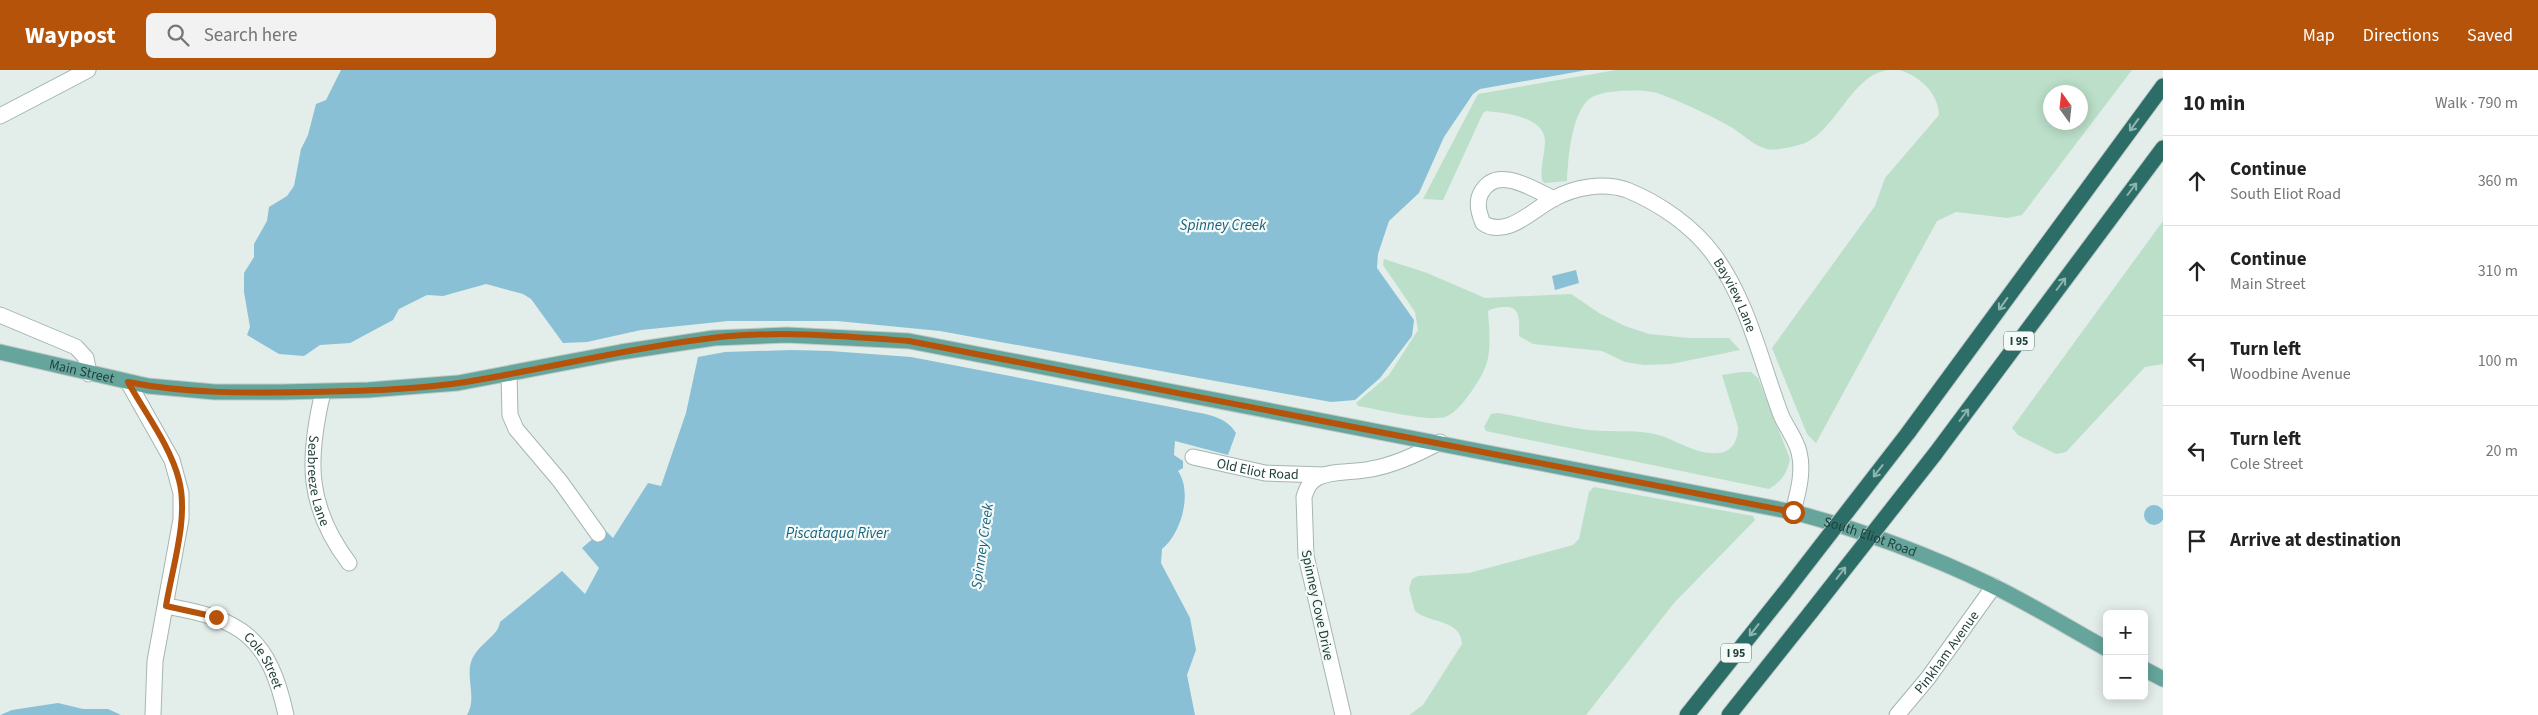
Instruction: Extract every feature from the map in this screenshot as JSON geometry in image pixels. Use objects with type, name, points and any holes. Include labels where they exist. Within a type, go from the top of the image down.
[{"type":"highway","name":"I 95","points":[[1687,715],[1908,433],[2163,86]]},
{"type":"highway","name":"I 95","points":[[1729,715],[1935,454],[2163,148]]},
{"type":"main road","name":"Main Street","points":[[0,352],[89,374],[178,389],[215,392],[323,392],[426,387],[509,374],[628,351],[714,338],[787,335],[909,341]]},
{"type":"main road","name":"South Eliot Road","points":[[909,341],[1440,442],[1793,512],[1842,525],[1893,543],[1994,586],[2103,647]]},
{"type":"main road","points":[[2148,671],[2163,679]]},
{"type":"street","points":[[0,116],[88,70]]},
{"type":"street","name":"Bayview Lane","points":[[1554,198],[1520,182],[1502,180],[1486,186],[1480,194],[1478,208],[1483,223],[1495,228],[1522,219],[1554,198],[1583,188],[1610,186],[1627,191],[1680,221],[1694,232],[1714,254],[1736,294],[1782,417],[1799,451],[1800,483],[1793,512]]},
{"type":"street","points":[[0,316],[76,348],[86,358],[89,374]]},
{"type":"street","points":[[509,374],[508,400],[510,415],[516,429],[560,481],[598,534]]},
{"type":"street","points":[[128,382],[172,460],[182,493],[181,519],[155,661],[153,715]]},
{"type":"street","name":"Seabreeze Lane","points":[[323,392],[312,445],[315,491],[324,523],[333,542],[349,563]]},
{"type":"street","points":[[1324,475],[1372,469],[1396,462],[1440,442]]},
{"type":"street","name":"Old Eliot Road","points":[[1193,457],[1265,473],[1324,475]]},
{"type":"street","name":"Spinney Cove Drive","points":[[1324,475],[1310,483],[1304,497],[1306,556],[1343,715]]},
{"type":"street","name":"Pinkham Avenue","points":[[1897,715],[1928,678],[1994,586]]},
{"type":"street","name":"Cole Street","points":[[166,606],[198,612],[224,620],[240,628],[254,640],[273,671],[286,715]]},
{"type":"green space","points":[[1616,70],[1889,70],[1876,73],[1865,81],[1827,126],[1816,136],[1802,144],[1772,150],[1758,146],[1722,122],[1657,93],[1620,91],[1600,94],[1587,101],[1577,118],[1571,139],[1567,181],[1544,183],[1542,180],[1545,141],[1543,133],[1538,126],[1522,117],[1486,111],[1483,113],[1443,200],[1423,199],[1478,94]]},
{"type":"green space","points":[[1899,70],[2132,70],[2088,128],[2088,85],[2043,85],[2043,130],[2086,130],[2022,215],[2008,218],[1956,212],[1937,221],[1816,443],[1807,434],[1772,348],[1875,206],[1885,178],[1939,115],[1936,100],[1932,93],[1927,86],[1914,76]]},
{"type":"green space","points":[[2163,221],[2163,364],[2145,367],[2066,452],[2056,454],[2018,435],[2012,428]]},
{"type":"green space","points":[[1384,259],[1427,273],[1485,298],[1571,294],[1599,313],[1625,326],[1649,334],[1689,338],[1729,338],[1740,350],[1671,364],[1644,365],[1625,362],[1602,351],[1533,344],[1519,336],[1517,312],[1510,307],[1498,307],[1488,311],[1489,347],[1485,368],[1468,396],[1456,410],[1445,417],[1427,418],[1358,406],[1356,403],[1389,375],[1418,330],[1415,312],[1383,265]]},
{"type":"green space","points":[[1751,372],[1758,378],[1790,459],[1783,476],[1769,489],[1486,431],[1484,427],[1491,414],[1498,413],[1588,430],[1649,433],[1700,451],[1709,453],[1723,452],[1731,448],[1736,441],[1738,427],[1722,375]]},
{"type":"green space","points":[[1594,487],[1753,516],[1755,520],[1674,603],[1586,715],[1409,715],[1423,705],[1462,644],[1460,636],[1451,626],[1415,611],[1409,589],[1412,579],[1418,576],[1469,573],[1573,545],[1579,539],[1589,492]]},
{"type":"water","name":"Spinney Creek","points":[[341,70],[1587,70],[1480,89],[1473,94],[1444,137],[1419,193],[1389,221],[1378,254],[1377,268],[1414,320],[1412,336],[1380,378],[1355,400],[1331,402],[940,331],[837,321],[728,321],[641,330],[587,342],[563,343],[531,299],[523,294],[486,284],[443,296],[427,295],[399,309],[393,320],[350,343],[320,345],[304,356],[279,354],[247,335],[250,327],[244,292],[244,273],[254,257],[254,244],[267,221],[269,207],[287,196],[294,186],[301,149],[308,135],[316,104],[326,100]]},
{"type":"water","points":[[1576,270],[1579,283],[1555,290],[1552,276]]},
{"type":"water","name":"Piscataqua River","points":[[791,350],[911,357],[1204,414],[1226,422],[1236,433],[1228,455],[1175,441],[1174,455],[1183,461],[1183,468],[1178,471],[1182,480],[1185,501],[1183,513],[1175,534],[1162,549],[1161,563],[1190,618],[1196,650],[1187,675],[1195,715],[467,715],[471,702],[471,662],[478,650],[496,632],[500,622],[562,571],[585,594],[599,568],[582,548],[604,529],[613,538],[648,483],[661,486],[686,413],[698,357],[725,352]]},
{"type":"water","points":[[2150,505],[2158,505],[2164,511],[2164,519],[2158,525],[2150,525],[2144,519],[2144,511]]},
{"type":"water","points":[[58,703],[83,709],[108,709],[121,715],[0,715],[12,710]]},
{"type":"route","points":[[216,617],[166,606],[181,519],[182,493],[180,481],[168,451],[128,382],[148,386],[215,392],[368,390],[426,387],[505,375],[643,348],[714,338],[787,335],[909,341],[1742,500],[1793,512]]}]
